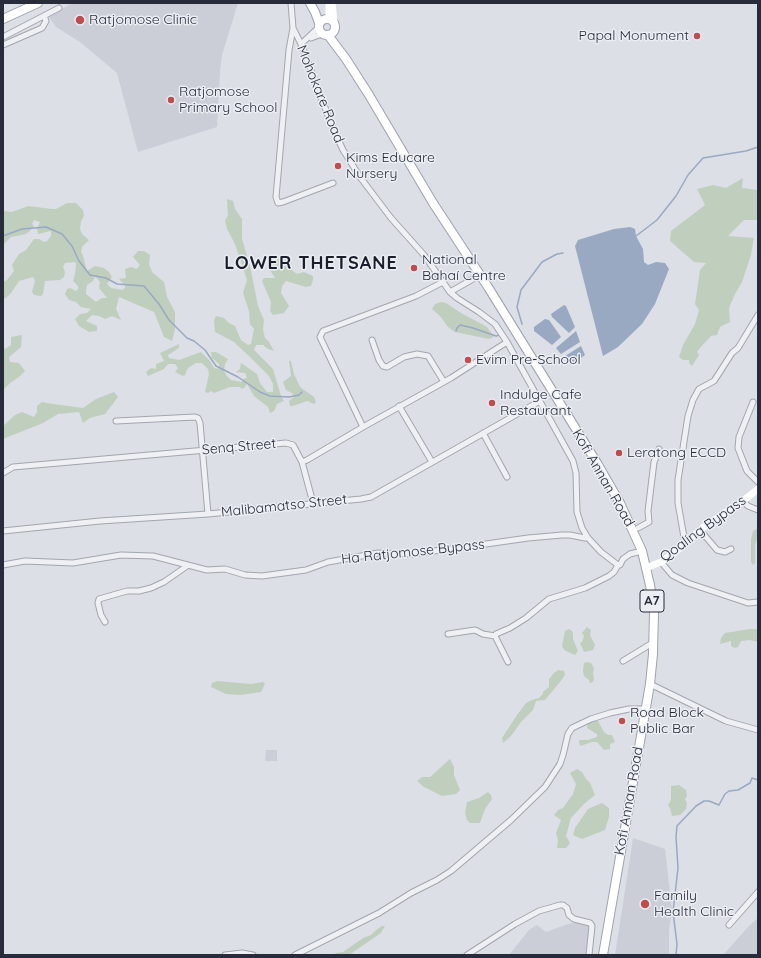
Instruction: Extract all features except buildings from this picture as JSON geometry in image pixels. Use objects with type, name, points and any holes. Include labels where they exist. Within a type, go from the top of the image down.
[{"type":"main road","points":[[3,19],[38,3]]},
{"type":"main road","name":"Kofi Annan Road","points":[[310,3],[377,108],[433,203],[480,275],[612,488],[642,551],[654,612],[654,642],[650,684],[605,953]]},
{"type":"main road","name":"Kofi Annan Road","points":[[315,3],[326,27]]},
{"type":"main road","points":[[326,27],[328,3]]},
{"type":"main road","points":[[326,27],[332,3]]},
{"type":"main road","name":"Qoaling Bypass","points":[[646,568],[661,562],[674,553],[700,530],[758,489]]},
{"type":"street","points":[[291,3],[293,28],[289,50],[276,197],[278,203],[333,183]]},
{"type":"street","points":[[3,37],[59,8]]},
{"type":"street","points":[[3,45],[42,28],[46,21],[44,16]]},
{"type":"street","points":[[301,44],[326,27]]},
{"type":"street","name":"Mohokare Road","points":[[293,28],[301,44],[332,126],[343,150],[360,177],[391,218],[424,255],[450,292],[495,324],[507,342],[574,461],[576,473],[576,503],[579,520],[588,538],[601,552],[618,565]]},
{"type":"street","points":[[450,292],[480,275]]},
{"type":"street","points":[[363,427],[320,337],[323,331],[416,296],[443,282]]},
{"type":"street","points":[[685,543],[678,503],[678,480],[688,416],[693,400],[699,389],[714,381],[732,353],[738,348],[758,315]]},
{"type":"street","points":[[372,340],[379,360],[383,366],[387,367],[404,357],[417,354],[428,356],[444,382]]},
{"type":"street","points":[[302,462],[444,382],[507,342]]},
{"type":"street","name":"Malibamatso Street","points":[[3,530],[100,521],[208,514],[371,497],[540,400]]},
{"type":"street","points":[[753,402],[739,438],[738,448],[747,471],[758,482]]},
{"type":"street","points":[[399,406],[432,462]]},
{"type":"street","points":[[116,421],[198,418],[200,423],[208,514]]},
{"type":"street","points":[[483,433],[507,477]]},
{"type":"street","name":"Senq Street","points":[[3,474],[12,466],[286,443],[293,445],[302,462],[313,503]]},
{"type":"street","points":[[638,528],[649,522],[648,511],[654,462],[659,449]]},
{"type":"street","points":[[743,501],[748,506],[758,510]]},
{"type":"street","points":[[700,530],[717,550],[725,552],[731,549]]},
{"type":"street","name":"Ha Ratjomose Bypass","points":[[3,565],[25,561],[73,563],[122,555],[153,556],[207,570],[225,569],[245,575],[262,576],[306,570],[328,562],[378,553],[411,554],[528,538],[570,534],[588,538]]},
{"type":"street","points":[[448,634],[475,630],[483,634],[495,636],[496,634],[510,628],[526,618],[549,599],[585,588],[614,572],[623,559],[630,554],[642,551]]},
{"type":"street","points":[[661,562],[672,575],[688,583],[748,603],[758,602]]},
{"type":"street","points":[[105,622],[101,615],[98,603],[99,599],[127,590],[151,588],[185,569],[187,566]]},
{"type":"street","points":[[495,636],[508,662]]},
{"type":"street","points":[[623,661],[654,642]]},
{"type":"street","points":[[650,684],[726,721],[758,730]]},
{"type":"street","points":[[295,955],[379,913],[451,871],[511,820],[544,787],[560,764],[568,734],[572,728],[591,719],[610,713],[629,709],[645,710]]},
{"type":"street","points":[[729,925],[758,892]]},
{"type":"street","points":[[467,955],[515,924],[539,911],[563,905],[567,908],[569,915],[574,919],[590,923],[592,926],[589,955]]},
{"type":"street","points":[[225,955],[253,955]]},
{"type":"shaded area","name":"Ratjomose Primary School","points":[[72,3],[238,3],[222,55],[217,127],[138,152],[117,73],[80,42],[56,27],[49,17]]},
{"type":"shaded area","points":[[266,750],[277,750],[277,761],[265,761]]},
{"type":"shaded area","points":[[633,838],[665,849],[672,910],[669,930],[669,955],[615,955]]},
{"type":"shaded area","points":[[758,918],[758,955],[723,955],[749,926]]},
{"type":"shaded area","points":[[580,922],[589,923],[591,928],[586,955],[509,955],[529,930],[537,925],[546,932],[568,924]]},
{"type":"green space","points":[[743,178],[742,188],[758,190],[758,220],[744,220],[728,236],[754,238],[751,255],[742,282],[729,308],[730,322],[720,327],[717,335],[711,336],[700,348],[697,352],[699,355],[692,366],[689,363],[689,360],[683,360],[679,357],[683,345],[695,324],[699,310],[695,304],[700,270],[706,263],[694,262],[670,241],[671,231],[705,205],[697,189],[713,185],[726,188]]},
{"type":"green space","points":[[227,199],[233,201],[235,209],[242,219],[242,239],[250,266],[258,306],[264,320],[263,330],[265,338],[274,351],[263,345],[256,345],[254,350],[273,369],[281,396],[284,401],[277,404],[274,411],[270,413],[268,407],[254,396],[247,384],[243,389],[239,387],[230,387],[214,393],[211,391],[208,393],[205,392],[209,374],[208,369],[202,363],[196,363],[188,368],[183,376],[175,372],[178,368],[175,364],[168,364],[164,369],[148,376],[146,372],[151,368],[156,369],[156,364],[164,361],[160,353],[179,344],[179,348],[168,355],[169,358],[179,360],[201,352],[210,361],[214,368],[219,369],[219,364],[212,358],[211,352],[216,352],[228,359],[224,370],[226,375],[231,380],[242,382],[243,379],[247,378],[245,373],[236,372],[240,369],[241,363],[257,374],[260,383],[267,392],[273,392],[273,384],[269,376],[234,342],[215,332],[214,320],[216,316],[224,318],[235,326],[241,340],[248,345],[251,344],[254,329],[250,324],[249,311],[243,293],[247,280],[235,244],[227,229],[225,220],[228,216]]},
{"type":"green space","points":[[67,203],[76,203],[83,210],[84,216],[81,221],[80,229],[82,234],[89,240],[82,247],[81,252],[87,271],[95,266],[104,268],[112,277],[107,284],[111,288],[122,290],[125,288],[125,285],[119,279],[126,278],[125,269],[131,267],[137,269],[140,265],[133,257],[138,251],[144,251],[150,255],[149,264],[152,272],[164,282],[167,297],[175,312],[175,329],[172,341],[164,337],[154,312],[119,297],[116,309],[121,320],[112,316],[105,319],[92,315],[86,321],[97,326],[97,331],[89,332],[79,326],[75,319],[80,314],[87,313],[91,309],[81,307],[76,302],[69,300],[65,294],[67,289],[70,288],[76,291],[78,289],[78,286],[73,281],[76,263],[74,262],[65,263],[63,267],[65,272],[64,277],[60,280],[45,281],[43,294],[41,296],[34,295],[32,292],[35,281],[33,277],[19,281],[11,293],[6,298],[3,298],[3,282],[7,280],[14,271],[12,265],[19,254],[26,250],[34,239],[39,239],[44,242],[47,241],[51,236],[51,231],[38,234],[37,229],[40,222],[34,220],[32,224],[34,226],[33,228],[26,234],[11,237],[3,245],[3,211],[12,212],[28,206],[56,209]],"holes":[[[95,276],[100,282],[99,288],[107,298],[102,298],[96,302],[86,294],[87,285],[93,281]]]},
{"type":"green space","points":[[284,257],[292,262],[289,267],[293,271],[297,274],[304,272],[313,276],[313,280],[311,286],[306,287],[286,281],[282,286],[281,293],[289,306],[284,313],[273,315],[270,311],[271,302],[262,281],[264,278],[275,278],[270,270],[270,265],[278,258]]},
{"type":"green space","points":[[441,302],[446,303],[487,327],[494,337],[489,339],[455,332],[448,327],[440,316],[432,309],[435,304]]},
{"type":"green space","points":[[22,335],[21,347],[9,357],[10,362],[19,363],[25,371],[3,390],[3,347],[5,349],[11,345],[11,337]]},
{"type":"green space","points":[[289,361],[291,361],[294,374],[300,387],[314,397],[316,402],[314,404],[307,401],[290,406],[289,401],[294,397],[292,393],[286,390],[283,382],[291,376]]},
{"type":"green space","points":[[114,392],[118,397],[105,414],[90,418],[83,423],[79,412],[58,414],[43,423],[3,439],[3,426],[15,415],[22,412],[34,417],[37,412],[37,406],[42,402],[83,408],[96,399]]},
{"type":"green space","points":[[758,528],[758,535],[755,545],[755,563],[753,565],[751,562],[751,540],[753,531]]},
{"type":"green space","points":[[587,627],[591,630],[590,635],[595,645],[593,650],[584,652],[580,643],[582,642],[584,636],[582,633]]},
{"type":"green space","points":[[569,629],[572,631],[573,639],[578,651],[575,655],[564,650],[562,646],[565,631]]},
{"type":"green space","points":[[758,629],[758,642],[750,640],[741,641],[738,647],[735,648],[731,646],[731,641],[720,644],[721,638],[725,633]]},
{"type":"green space","points":[[584,663],[591,663],[594,668],[594,679],[593,682],[590,683],[584,676],[583,671]]},
{"type":"green space","points":[[558,670],[564,671],[565,675],[560,682],[545,700],[536,701],[533,710],[521,722],[511,736],[503,743],[502,738],[526,703],[539,698],[543,694],[543,692],[549,687],[549,679]]},
{"type":"green space","points":[[217,681],[251,684],[263,682],[265,684],[261,692],[240,695],[226,694],[211,687],[212,683]]},
{"type":"green space","points":[[593,721],[598,721],[604,732],[608,735],[612,735],[615,742],[610,744],[610,749],[604,750],[597,742],[580,746],[579,740],[588,740],[597,737],[597,734],[587,728],[588,724]]},
{"type":"green space","points":[[450,759],[454,767],[454,775],[460,790],[456,794],[442,796],[424,787],[417,781],[422,777],[430,777]]},
{"type":"green space","points":[[577,769],[582,772],[590,783],[595,795],[571,818],[566,836],[570,843],[566,848],[557,848],[558,840],[556,833],[561,820],[554,815],[558,810],[563,808],[573,794],[576,784],[570,773]]},
{"type":"green space","points":[[679,785],[686,790],[686,809],[680,815],[672,816],[668,805],[671,800],[671,786]]},
{"type":"green space","points":[[488,792],[492,799],[485,809],[480,823],[470,823],[467,820],[465,813],[467,802],[479,798]]},
{"type":"green space","points":[[602,803],[609,808],[609,817],[605,830],[582,839],[573,835],[575,828],[588,809]]},
{"type":"green space","points":[[382,926],[385,926],[381,933],[349,955],[334,955],[336,953],[343,952],[363,938],[371,935]]},
{"type":"water","points":[[630,227],[635,229],[636,236],[643,249],[644,262],[648,265],[656,262],[665,263],[669,269],[655,304],[642,324],[618,347],[603,356],[575,246],[578,240],[614,229]]},
{"type":"water","points":[[564,305],[566,306],[575,327],[569,333],[552,317],[551,314]]},
{"type":"water","points":[[545,319],[549,320],[561,337],[552,345],[534,331],[534,327]]},
{"type":"water","points":[[576,331],[580,342],[561,354],[556,348]]},
{"type":"water","points":[[581,346],[585,355],[574,363],[565,356]]},
{"type":"waterway","points":[[636,236],[657,220],[676,196],[688,175],[703,158],[746,151],[758,147]]},
{"type":"waterway","points":[[3,236],[22,229],[46,227],[62,234],[72,246],[79,261],[90,275],[106,278],[117,284],[144,286],[159,304],[169,320],[187,338],[194,341],[205,350],[216,366],[238,377],[260,392],[270,396],[289,397],[299,395],[302,392]]},
{"type":"waterway","points":[[522,324],[517,307],[521,290],[542,262],[557,254],[563,253]]},
{"type":"waterway","points":[[456,331],[460,325],[496,336],[500,335]]},
{"type":"waterway","points":[[676,955],[677,944],[673,912],[678,868],[676,837],[677,826],[696,806],[704,801],[709,801],[719,805],[725,794],[729,791],[738,790],[750,783],[752,778],[758,780]]},
{"type":"place","name":"Ratjomose Clinic","points":[[80,20]]},
{"type":"place","name":"Papal Monument","points":[[697,36]]},
{"type":"place","name":"Ratjomose Primary School","points":[[171,100]]},
{"type":"place","name":"Kims Educare Nursery","points":[[338,166]]},
{"type":"place","name":"National Bahaí Centre","points":[[414,268]]},
{"type":"place","name":"Evim Pre-School","points":[[468,360]]},
{"type":"place","name":"Indulge Cafe Restaurant","points":[[492,403]]},
{"type":"place","name":"Leratong ECCD","points":[[619,453]]},
{"type":"place","name":"Road Block Public Bar","points":[[622,721]]},
{"type":"place","name":"Family Health Clinic","points":[[645,904]]},
{"type":"district","name":"LOWER THETSANE","points":[[311,264]]}]
